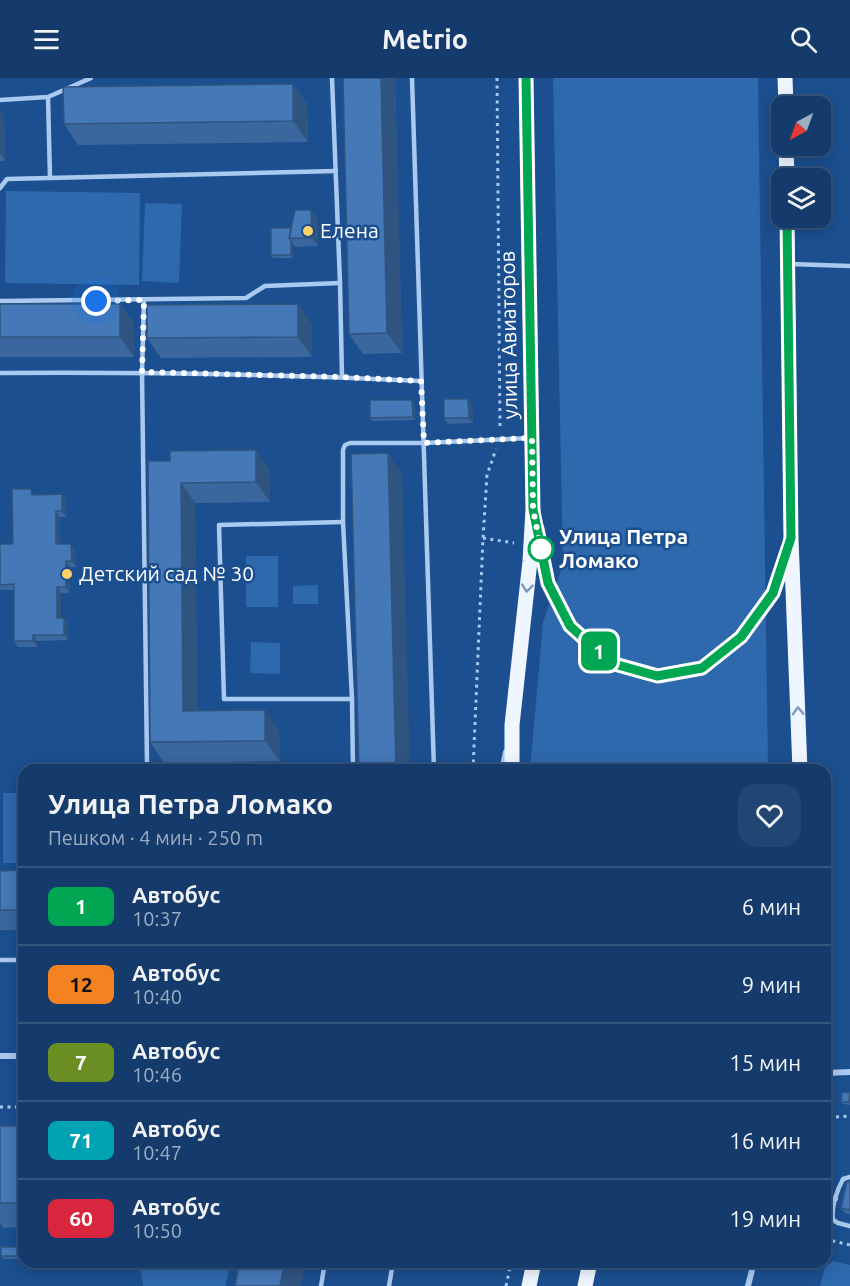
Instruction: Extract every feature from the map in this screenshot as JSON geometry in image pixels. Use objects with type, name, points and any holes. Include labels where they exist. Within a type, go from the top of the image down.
[{"type":"main road","name":"улица Авиаторов","points":[[512,764],[512,725],[530,561],[533,509],[526,78]]},
{"type":"main road","points":[[785,78],[786,96]]},
{"type":"main road","points":[[787,228],[791,538],[800,764]]},
{"type":"main road","points":[[533,509],[548,583],[570,626],[611,663],[657,676],[702,668],[741,637],[773,593],[791,538]]},
{"type":"main road","points":[[529,1286],[533,1268]]},
{"type":"main road","points":[[585,1286],[589,1268]]},
{"type":"street","points":[[503,764],[512,725]]},
{"type":"street","points":[[0,1056],[18,1056]]},
{"type":"street","points":[[831,1074],[850,1072]]},
{"type":"street","points":[[748,1286],[752,1268]]},
{"type":"lane","points":[[0,100],[48,97],[90,78]]},
{"type":"lane","points":[[332,78],[342,377]]},
{"type":"lane","points":[[412,78],[434,764]]},
{"type":"lane","points":[[48,97],[50,178]]},
{"type":"lane","points":[[0,188],[7,179],[336,171]]},
{"type":"lane","points":[[788,264],[850,266]]},
{"type":"lane","points":[[0,301],[246,298],[265,286],[340,283]]},
{"type":"lane","points":[[144,300],[142,372],[148,764]]},
{"type":"lane","points":[[0,373],[142,372],[421,381]]},
{"type":"lane","points":[[353,764],[343,522],[343,450],[345,445],[350,443],[424,443],[532,438]]},
{"type":"lane","points":[[343,522],[219,525],[224,699],[352,699]]},
{"type":"lane","points":[[0,960],[18,960]]},
{"type":"lane","points":[[850,1177],[843,1179],[840,1184],[832,1213],[834,1220],[838,1223],[850,1226]]},
{"type":"lane","points":[[831,1199],[836,1199]]},
{"type":"lane","points":[[321,1286],[323,1268]]},
{"type":"lane","points":[[389,1286],[392,1268]]},
{"type":"path","points":[[473,764],[487,475],[500,440],[497,78]]},
{"type":"path","points":[[483,538],[514,543]]},
{"type":"path","points":[[0,1107],[18,1107]]},
{"type":"path","points":[[836,1117],[850,1116]]},
{"type":"path","points":[[831,1240],[850,1245]]},
{"type":"path","points":[[506,1286],[510,1268]]},
{"type":"shaded area","points":[[553,78],[758,78],[768,764],[531,764],[543,622],[563,565]]},
{"type":"shaded area","points":[[6,191],[140,193],[139,285],[5,283]]},
{"type":"shaded area","points":[[145,203],[182,204],[179,283],[142,281]]},
{"type":"shaded area","points":[[246,556],[278,556],[278,607],[246,607]]},
{"type":"shaded area","points":[[318,585],[318,604],[293,604],[293,586]]},
{"type":"shaded area","points":[[251,642],[280,643],[280,674],[250,673]]},
{"type":"shaded area","points":[[3,793],[18,793],[18,863],[3,863]]},
{"type":"shaded area","points":[[831,1262],[850,1265],[850,1286],[820,1286],[825,1268],[831,1268]]},
{"type":"shaded area","points":[[140,1268],[229,1268],[226,1286],[143,1286]]},
{"type":"building","points":[[343,78],[381,78],[387,333],[349,334]]},
{"type":"building","points":[[293,84],[293,121],[64,124],[63,87]]},
{"type":"building","points":[[295,210],[311,210],[312,238],[289,238]]},
{"type":"building","points":[[271,228],[291,228],[289,238],[291,255],[271,255]]},
{"type":"building","points":[[0,304],[120,304],[120,337],[0,337]]},
{"type":"building","points":[[298,304],[298,337],[147,338],[147,305]]},
{"type":"building","points":[[444,399],[468,399],[469,418],[444,418]]},
{"type":"building","points":[[370,400],[412,400],[413,417],[370,418]]},
{"type":"building","points":[[256,450],[256,482],[181,483],[183,711],[265,710],[265,741],[150,742],[148,461],[170,461],[170,451]]},
{"type":"building","points":[[388,453],[396,764],[359,764],[351,454]]},
{"type":"building","points":[[12,489],[31,489],[32,495],[62,494],[62,511],[56,511],[56,544],[71,544],[72,561],[66,561],[66,587],[57,587],[57,618],[64,618],[64,635],[33,635],[33,641],[14,641],[14,584],[0,585],[0,544],[13,544]]},
{"type":"building","points":[[18,870],[18,910],[0,910],[0,871]]},
{"type":"building","points":[[842,1092],[850,1093],[849,1102],[841,1102]]},
{"type":"building","points":[[0,1126],[18,1126],[18,1203],[0,1203]]},
{"type":"building","points":[[847,1181],[850,1182],[850,1210],[841,1208]]},
{"type":"building","points":[[1,1247],[17,1247],[17,1256],[1,1256]]},
{"type":"building","points":[[234,1268],[284,1268],[280,1286],[235,1286],[238,1271],[234,1271]]},
{"type":"bus line","name":"1","points":[[526,78],[533,509],[548,583],[570,626],[611,663],[657,676],[702,668],[741,637],[773,593],[791,538],[787,228]]},
{"type":"place","name":"Елена","points":[[308,231]]},
{"type":"place","name":"Улица Петра Ломако","points":[[541,549]]},
{"type":"place","name":"Детский сад № 30","points":[[67,574]]},
{"type":"route","points":[[96,301],[144,300],[142,372],[421,381],[424,443],[532,438],[533,509],[541,549]]}]
